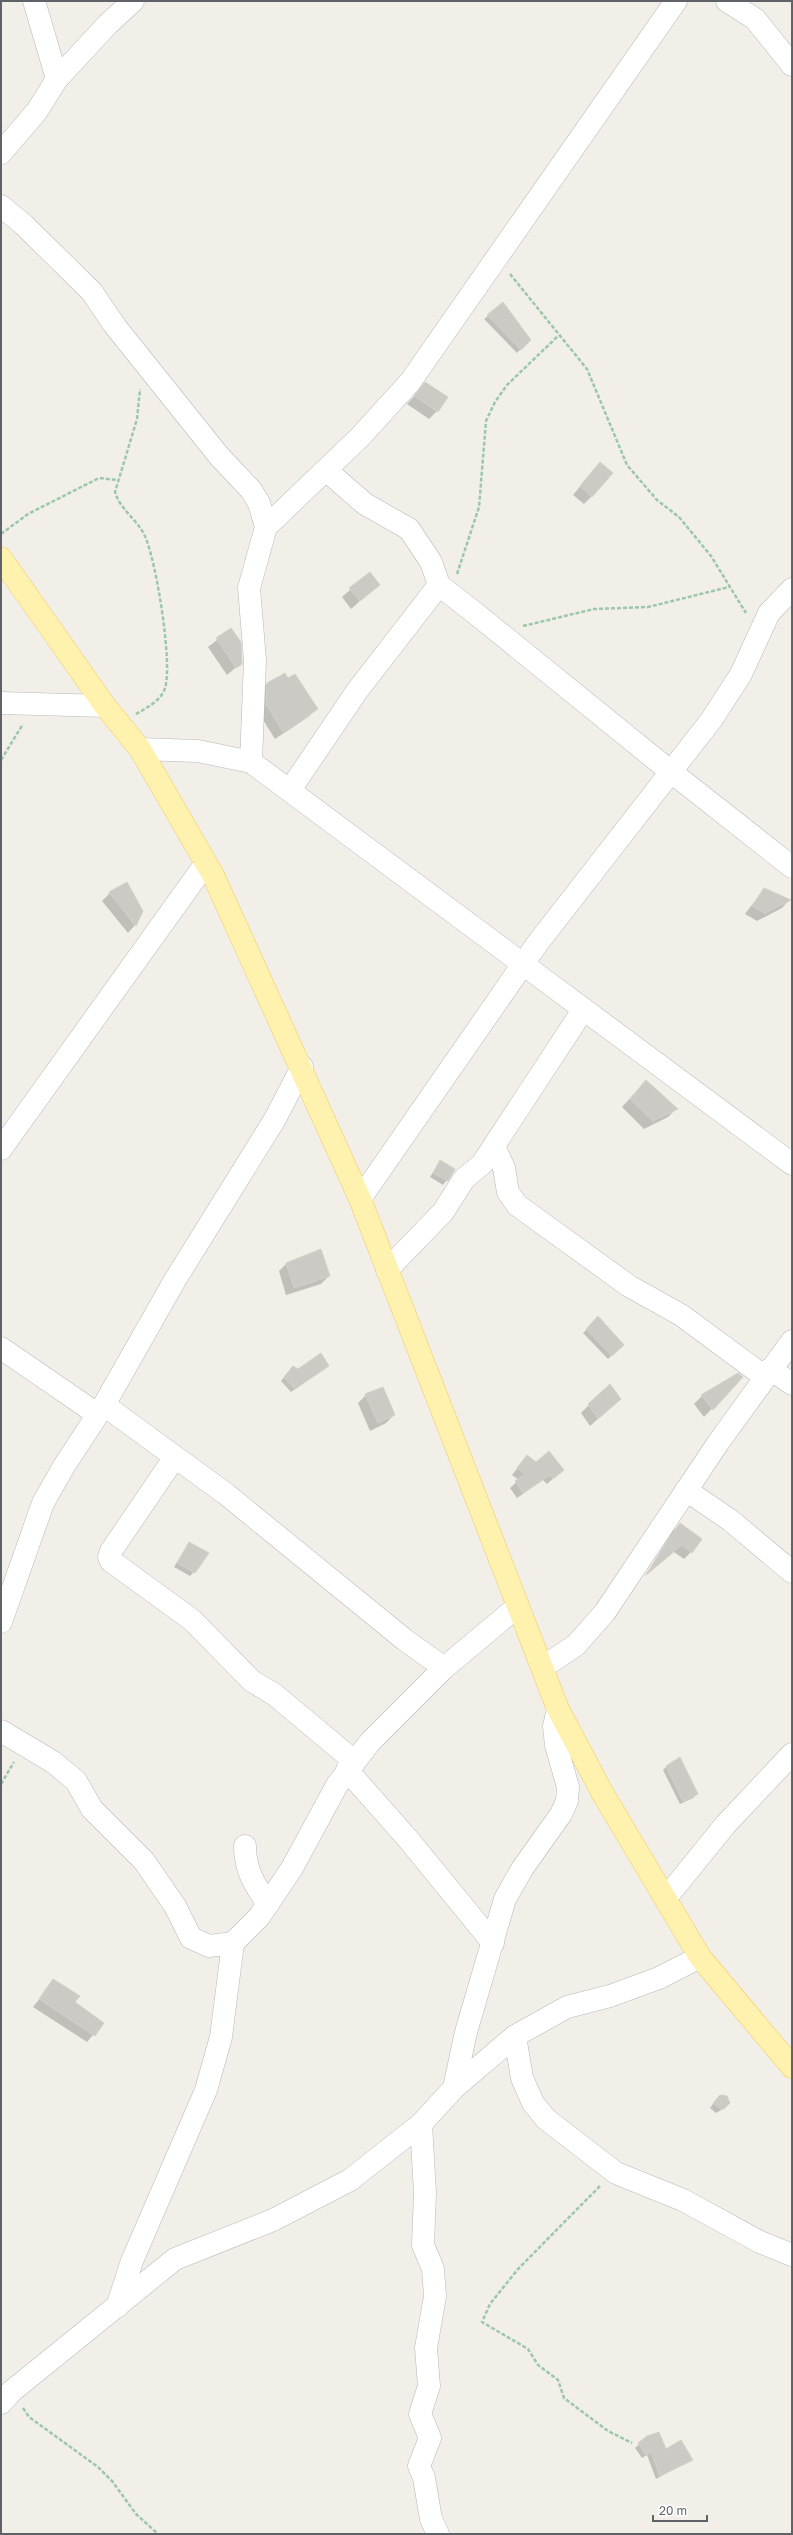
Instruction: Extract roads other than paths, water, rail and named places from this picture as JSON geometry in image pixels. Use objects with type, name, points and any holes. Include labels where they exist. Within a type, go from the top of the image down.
[{"type":"main road","points":[[1,558],[105,706],[140,749],[206,864],[302,1067],[360,1199],[517,1607],[558,1709],[603,1794],[700,1957],[792,2067]]},
{"type":"street","points":[[34,1],[57,79]]},
{"type":"street","points":[[1,153],[37,111],[57,79],[133,1]]},
{"type":"street","points":[[251,762],[256,660],[248,588],[266,527],[389,407],[410,382],[676,1]]},
{"type":"street","points":[[727,1],[755,20],[792,65]]},
{"type":"street","points":[[1,206],[24,225],[92,292],[115,326],[143,359],[219,456],[251,490],[261,508],[266,527]]},
{"type":"street","points":[[326,470],[365,504],[409,528],[431,562],[444,590],[792,867]]},
{"type":"street","points":[[290,790],[357,691],[444,590]]},
{"type":"street","points":[[360,1199],[522,964],[670,771],[712,719],[740,674],[769,613],[789,595]]},
{"type":"street","points":[[1,703],[105,706]]},
{"type":"street","points":[[140,749],[198,751],[251,762],[792,1164]]},
{"type":"street","points":[[1,1149],[206,864]]},
{"type":"street","points":[[388,1270],[443,1212],[464,1179],[482,1164],[583,1010]]},
{"type":"street","points":[[1,1622],[43,1503],[64,1466],[100,1410],[175,1280],[275,1120],[302,1067]]},
{"type":"street","points":[[494,1146],[504,1168],[508,1192],[517,1205],[629,1286],[681,1315],[767,1373],[792,1384]]},
{"type":"street","points":[[542,1667],[576,1645],[605,1612],[686,1490],[767,1373],[792,1341]]},
{"type":"street","points":[[1,1348],[175,1457],[226,1494],[405,1640],[444,1668]]},
{"type":"street","points":[[175,1457],[111,1551],[109,1557],[111,1561],[192,1620],[252,1681],[275,1695],[351,1765],[493,1943]]},
{"type":"street","points":[[686,1490],[730,1520],[792,1572]]},
{"type":"street","points":[[1,1731],[23,1746],[53,1762],[76,1781],[92,1809],[144,1861],[175,1906],[191,1938],[209,1946],[233,1943],[249,1929],[268,1904],[292,1868],[351,1765],[370,1742],[444,1668],[517,1607]]},
{"type":"street","points":[[454,2088],[466,2032],[505,1899],[522,1869],[561,1814],[567,1801],[568,1787],[556,1745],[554,1726],[558,1709]]},
{"type":"street","points":[[666,1898],[726,1824],[792,1754]]},
{"type":"street","points":[[246,1846],[245,1863],[249,1874],[268,1904]]},
{"type":"street","points":[[117,2307],[132,2261],[206,2090],[221,2037],[233,1943]]},
{"type":"street","points":[[7,2397],[175,2259],[273,2220],[350,2180],[421,2124],[454,2088],[514,2036],[567,2007],[610,1996],[659,1978],[700,1957]]},
{"type":"street","points":[[514,2036],[522,2078],[533,2103],[546,2119],[616,2173],[683,2200],[760,2242],[792,2255]]},
{"type":"street","points":[[421,2124],[425,2193],[423,2245],[433,2269],[435,2296],[426,2348],[429,2386],[420,2414],[430,2438],[419,2466],[424,2478],[431,2519],[438,2534]]}]
